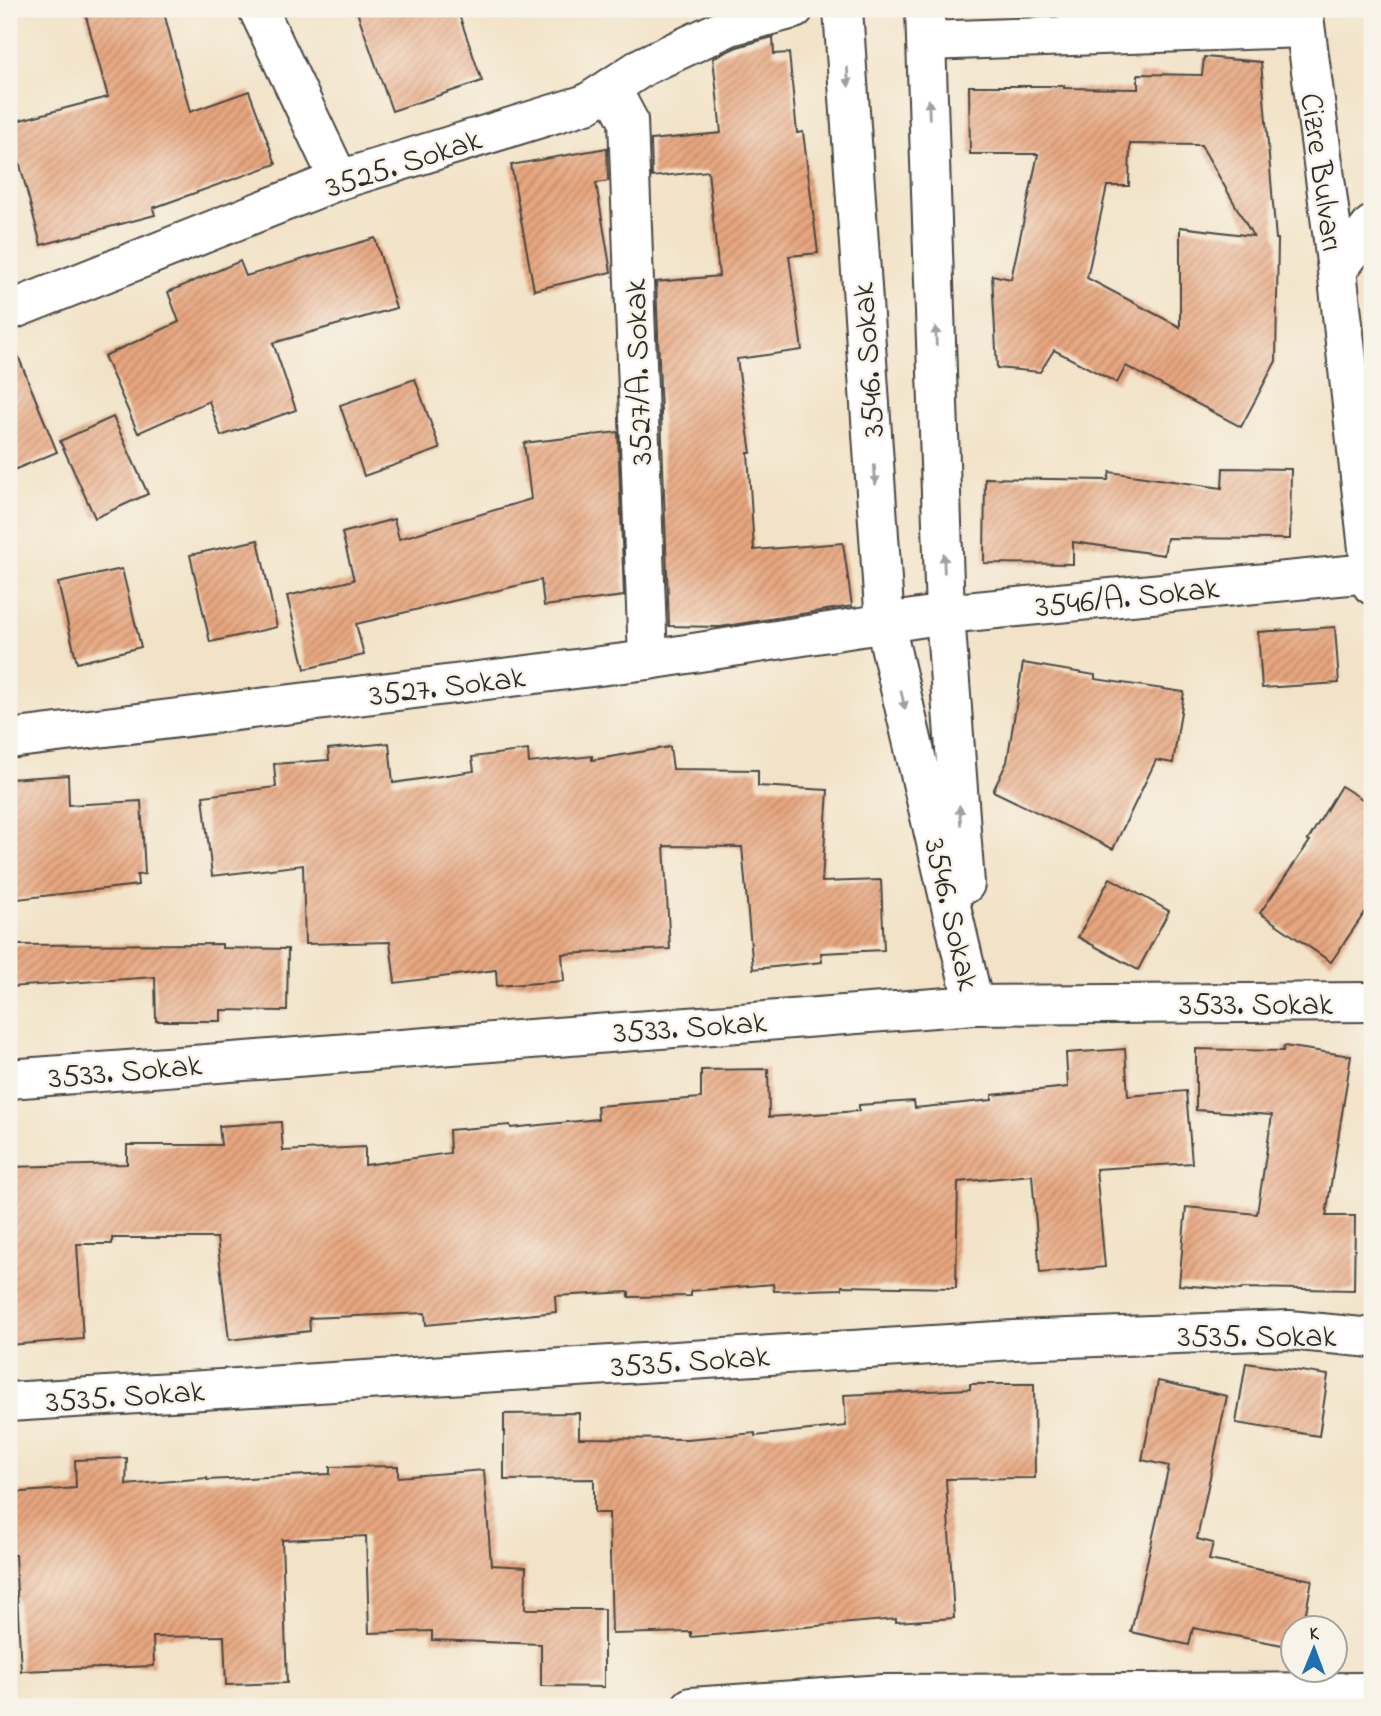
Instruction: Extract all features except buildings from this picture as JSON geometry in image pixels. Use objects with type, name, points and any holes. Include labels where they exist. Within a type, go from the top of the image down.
[{"type":"street","points":[[258,9],[339,180]]},
{"type":"street","name":"3525. Sokak","points":[[9,311],[339,180],[586,104],[644,66],[730,26],[794,9]]},
{"type":"street","name":"3546. Sokak","points":[[843,9],[885,624],[974,1005]]},
{"type":"street","points":[[926,25],[1303,18]]},
{"type":"street","name":"Cizre Bulvarı","points":[[1303,18],[1337,270],[1371,579]]},
{"type":"street","name":"3546. Sokak","points":[[926,25],[945,614],[974,1005]]},
{"type":"street","name":"3527/A. Sokak","points":[[611,88],[628,120],[648,660]]},
{"type":"street","points":[[1337,270],[1372,225]]},
{"type":"street","name":"3546/A. Sokak","points":[[885,624],[945,614],[1371,579]]},
{"type":"street","name":"3527. Sokak","points":[[9,739],[648,660],[885,624]]},
{"type":"street","name":"3533. Sokak","points":[[9,1079],[974,1005],[1372,1002]]},
{"type":"street","name":"3535. Sokak","points":[[9,1402],[1014,1340],[1289,1330],[1372,1338]]},
{"type":"street","points":[[691,1707],[883,1695],[1372,1692]]}]
